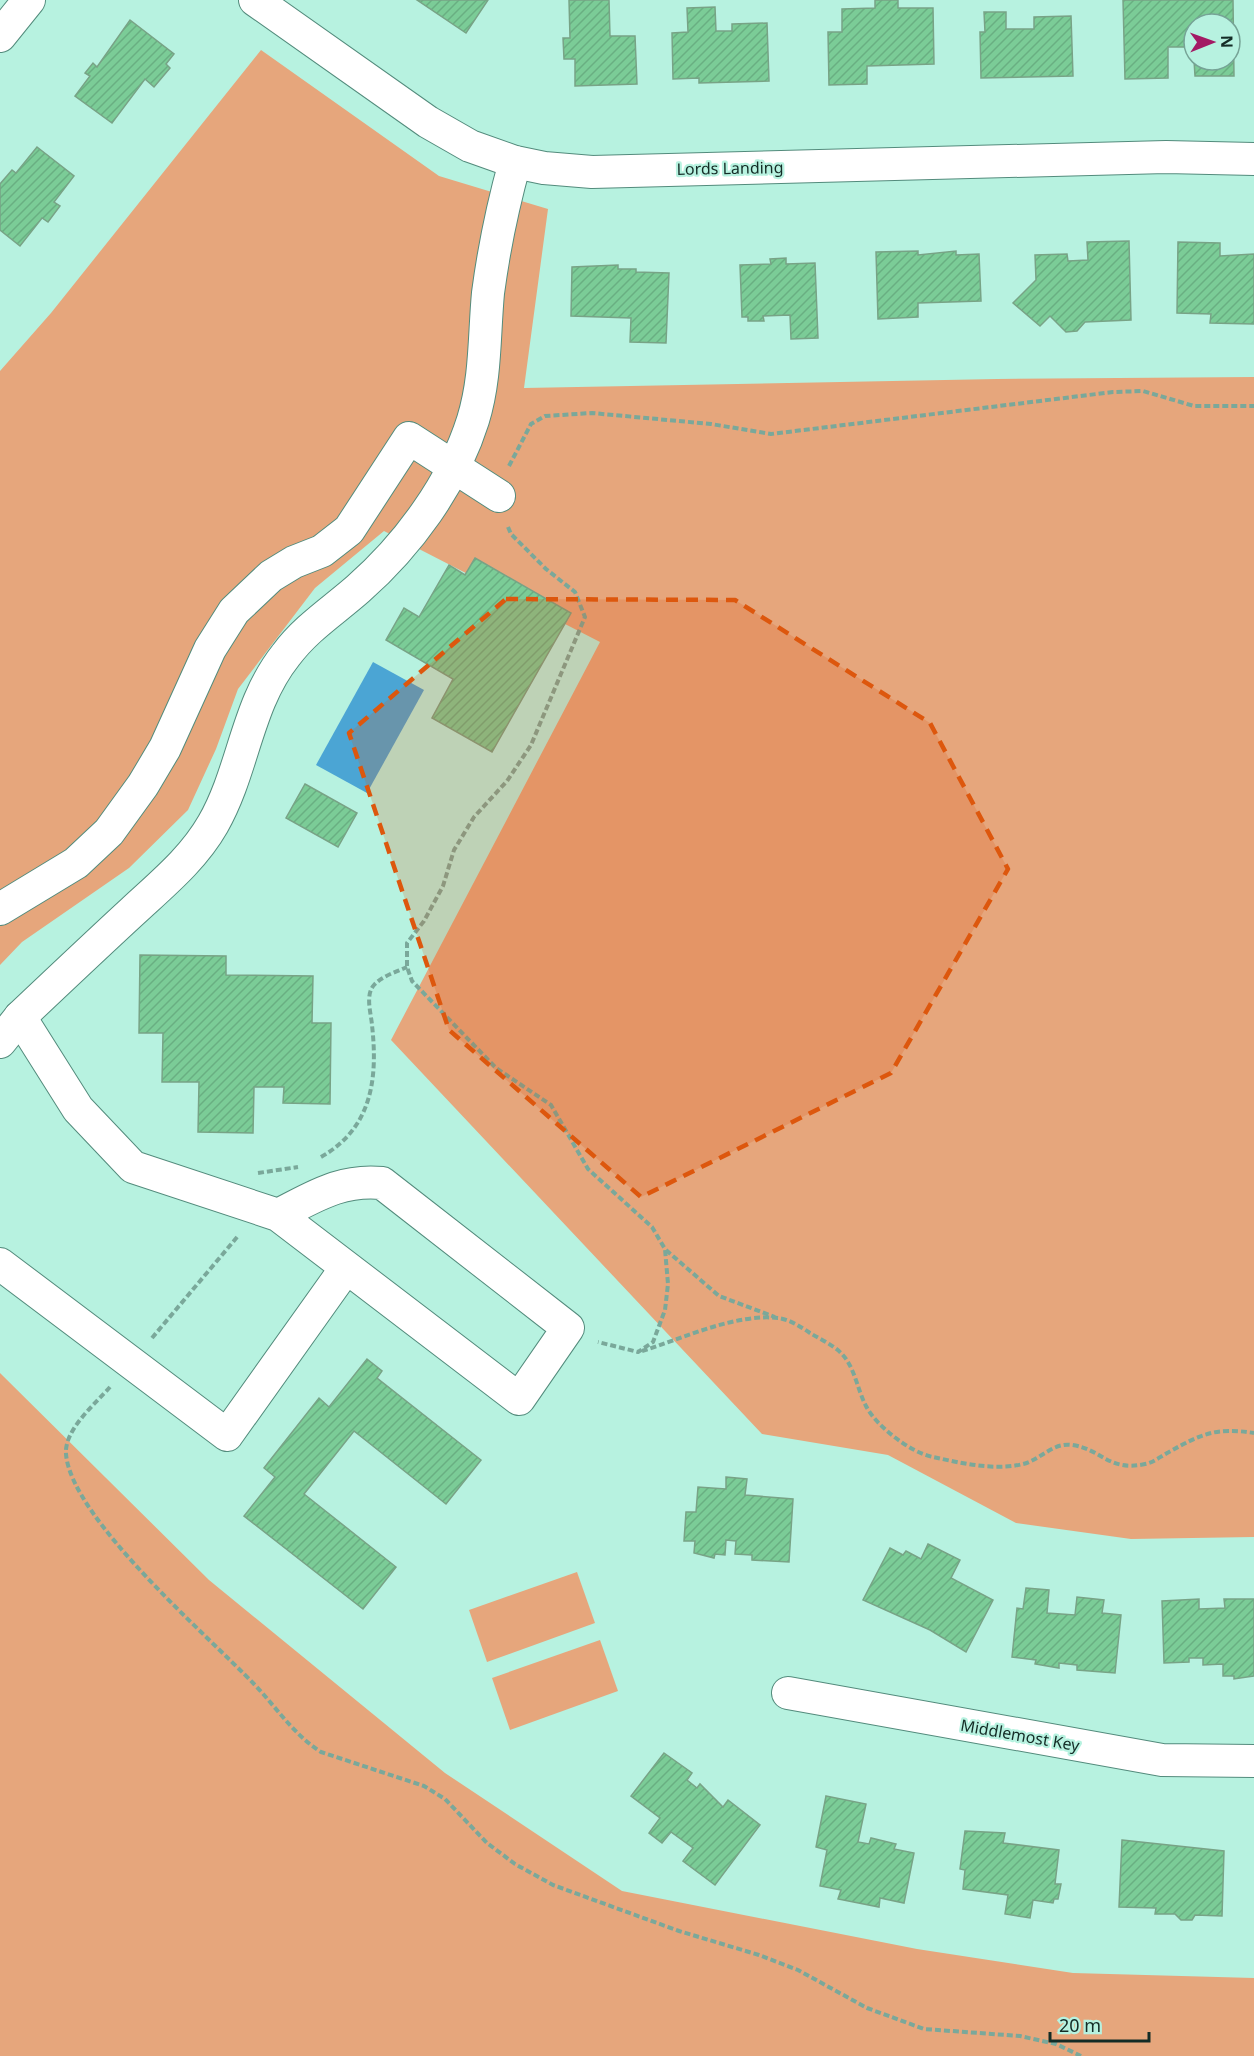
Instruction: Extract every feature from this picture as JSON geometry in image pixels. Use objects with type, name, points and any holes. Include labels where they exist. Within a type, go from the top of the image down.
[{"type":"street","points":[[0,36],[29,0]]},
{"type":"street","name":"Lords Landing","points":[[255,0],[428,122],[470,146],[515,162],[592,172],[1166,157],[1254,159]]},
{"type":"street","points":[[0,1042],[20,1017],[186,861],[213,825],[231,784],[249,724],[262,692],[285,655],[314,623],[358,588],[393,555],[430,507],[454,467],[473,420],[484,372],[488,295],[497,228],[515,162]]},
{"type":"street","points":[[0,909],[76,863],[109,832],[143,785],[165,748],[210,649],[234,611],[271,576],[336,543],[349,530],[409,438],[499,496]]},
{"type":"street","points":[[20,1017],[78,1109],[134,1167],[264,1211],[346,1268],[519,1399],[568,1328],[382,1184],[364,1182],[338,1186],[264,1211]]},
{"type":"street","points":[[0,1264],[132,1361],[226,1436],[346,1268]]},
{"type":"street","name":"Middlemost Key","points":[[788,1693],[1162,1760],[1254,1761]]},
{"type":"path","points":[[1254,406],[1194,406],[1143,391],[1113,392],[771,434],[711,424],[592,412],[545,416],[531,424],[505,475],[499,496],[502,515],[511,534],[546,569],[575,592],[585,617],[531,745],[507,781],[474,817],[454,850],[443,886],[424,921],[407,943],[406,968],[412,981],[496,1068],[551,1105],[588,1169],[652,1227],[665,1250],[719,1296],[796,1324],[841,1352],[854,1373],[866,1408],[892,1437],[929,1456],[1000,1467],[1024,1464],[1052,1448],[1071,1444],[1086,1449],[1112,1464],[1131,1467],[1148,1464],[1203,1433],[1231,1429],[1254,1433]]},
{"type":"path","points":[[314,1160],[332,1150],[356,1128],[372,1093],[374,1040],[369,997],[374,986],[406,968]]},
{"type":"path","points":[[304,1166],[257,1173],[264,1211],[246,1227],[74,1430],[66,1452],[74,1478],[96,1516],[123,1552],[256,1686],[289,1726],[309,1745],[321,1752],[424,1786],[445,1799],[487,1843],[515,1864],[553,1885],[679,1931],[769,1958],[798,1970],[867,2008],[924,2029],[1020,2036],[1056,2044],[1080,2056]]},
{"type":"path","points":[[638,1353],[652,1342],[664,1310],[668,1284],[665,1250]]},
{"type":"path","points":[[568,1328],[608,1347],[638,1353],[741,1320],[778,1318]]},
{"type":"highlighted area","points":[[506,599],[735,600],[930,723],[1008,869],[891,1073],[641,1197],[449,1030],[349,733]]},
{"type":"shaded area","points":[[261,50],[439,176],[548,209],[524,388],[997,379],[1254,377],[1254,1537],[1131,1539],[1016,1523],[888,1455],[762,1434],[391,1040],[600,642],[384,531],[315,588],[238,689],[216,749],[188,810],[129,868],[22,942],[0,965],[0,371],[51,313]]},
{"type":"shaded area","points":[[0,1373],[209,1580],[445,1773],[622,1891],[917,1949],[1073,1973],[1254,1978],[1254,2056],[0,2056]]},
{"type":"shaded area","points":[[577,1572],[595,1623],[487,1662],[469,1610]]},
{"type":"shaded area","points":[[600,1640],[618,1691],[510,1730],[492,1678]]},
{"type":"water","points":[[373,662],[424,690],[367,793],[316,765]]},
{"type":"building","points":[[417,0],[488,0],[466,33]]},
{"type":"building","points":[[569,0],[609,0],[610,36],[635,36],[637,84],[575,86],[575,59],[564,59],[563,38],[570,38]]},
{"type":"building","points":[[875,0],[898,0],[898,8],[933,8],[934,64],[867,66],[867,84],[829,85],[828,32],[842,32],[842,9],[875,8]]},
{"type":"building","points":[[1123,0],[1233,0],[1233,12],[1182,12],[1182,47],[1168,47],[1168,78],[1125,79]]},
{"type":"building","points":[[715,7],[716,31],[732,31],[732,24],[767,23],[769,81],[699,83],[699,78],[673,79],[672,33],[688,32],[687,8]]},
{"type":"building","points":[[984,12],[1006,12],[1006,29],[1034,29],[1034,17],[1071,16],[1073,76],[981,78],[980,32],[985,32]]},
{"type":"building","points":[[130,20],[174,54],[166,64],[170,68],[154,87],[145,79],[112,123],[75,96],[90,76],[85,73],[93,63],[97,67]]},
{"type":"building","points":[[1195,72],[1234,72],[1234,76],[1195,76]]},
{"type":"building","points":[[37,147],[74,176],[54,202],[60,206],[48,222],[42,218],[20,246],[0,230],[0,184],[12,170],[16,173]]},
{"type":"building","points":[[1129,241],[1131,320],[1085,322],[1077,331],[1066,332],[1050,316],[1040,326],[1013,303],[1036,280],[1035,255],[1067,254],[1068,261],[1088,260],[1087,242]]},
{"type":"building","points":[[1178,242],[1220,243],[1220,256],[1254,254],[1254,324],[1210,323],[1211,314],[1177,313]]},
{"type":"building","points":[[918,251],[918,255],[956,251],[956,255],[979,254],[981,301],[918,303],[918,317],[878,319],[876,252]]},
{"type":"building","points":[[786,258],[786,264],[815,263],[818,338],[791,339],[790,315],[763,316],[764,321],[748,321],[748,317],[742,317],[740,265],[771,264],[770,259]]},
{"type":"building","points":[[618,265],[618,269],[636,269],[636,272],[669,273],[666,343],[630,342],[631,318],[571,316],[572,267]]},
{"type":"building","points":[[475,558],[571,613],[492,752],[432,718],[453,679],[386,640],[404,608],[419,617],[449,565],[465,575]]},
{"type":"building","points":[[305,784],[357,813],[338,847],[286,818]]},
{"type":"building","points":[[140,955],[226,956],[226,975],[313,976],[312,1023],[331,1023],[330,1104],[283,1103],[284,1087],[254,1087],[253,1133],[198,1132],[199,1082],[162,1082],[163,1033],[139,1033]]},
{"type":"building","points":[[367,1359],[382,1371],[377,1378],[481,1460],[446,1504],[354,1431],[304,1494],[396,1567],[363,1609],[244,1516],[275,1477],[264,1468],[319,1398],[329,1407]]},
{"type":"building","points":[[726,1477],[747,1479],[745,1495],[793,1499],[789,1562],[752,1560],[752,1555],[735,1554],[736,1541],[726,1540],[725,1555],[715,1554],[714,1558],[694,1553],[695,1541],[684,1541],[686,1512],[696,1512],[698,1487],[726,1489]]},
{"type":"building","points":[[928,1544],[960,1560],[951,1578],[993,1600],[966,1652],[930,1630],[863,1600],[890,1548],[903,1555],[906,1551],[921,1559]]},
{"type":"building","points":[[1026,1588],[1049,1590],[1047,1613],[1075,1615],[1077,1597],[1104,1600],[1102,1613],[1121,1615],[1115,1673],[1077,1670],[1077,1665],[1059,1663],[1059,1668],[1035,1664],[1036,1660],[1012,1657],[1017,1608],[1023,1609]]},
{"type":"building","points":[[1199,1599],[1199,1609],[1225,1608],[1224,1599],[1254,1599],[1254,1676],[1234,1679],[1234,1676],[1223,1676],[1223,1664],[1203,1665],[1203,1658],[1189,1658],[1189,1662],[1164,1663],[1162,1601]]},
{"type":"building","points":[[664,1753],[692,1773],[687,1780],[697,1788],[700,1784],[723,1807],[728,1800],[760,1825],[715,1885],[683,1861],[693,1848],[671,1832],[662,1843],[649,1833],[660,1818],[631,1796]]},
{"type":"building","points":[[826,1796],[866,1804],[858,1842],[869,1844],[871,1838],[896,1844],[894,1849],[914,1853],[904,1903],[880,1898],[879,1907],[838,1899],[841,1890],[820,1886],[827,1850],[816,1847]]},
{"type":"building","points":[[965,1831],[1005,1833],[1003,1843],[1059,1850],[1055,1884],[1061,1884],[1058,1899],[1054,1899],[1053,1903],[1033,1900],[1030,1918],[1005,1914],[1008,1895],[963,1889],[965,1870],[960,1869]]},
{"type":"building","points":[[1122,1840],[1224,1851],[1222,1916],[1195,1915],[1192,1920],[1181,1920],[1175,1914],[1155,1914],[1156,1908],[1119,1907]]}]
